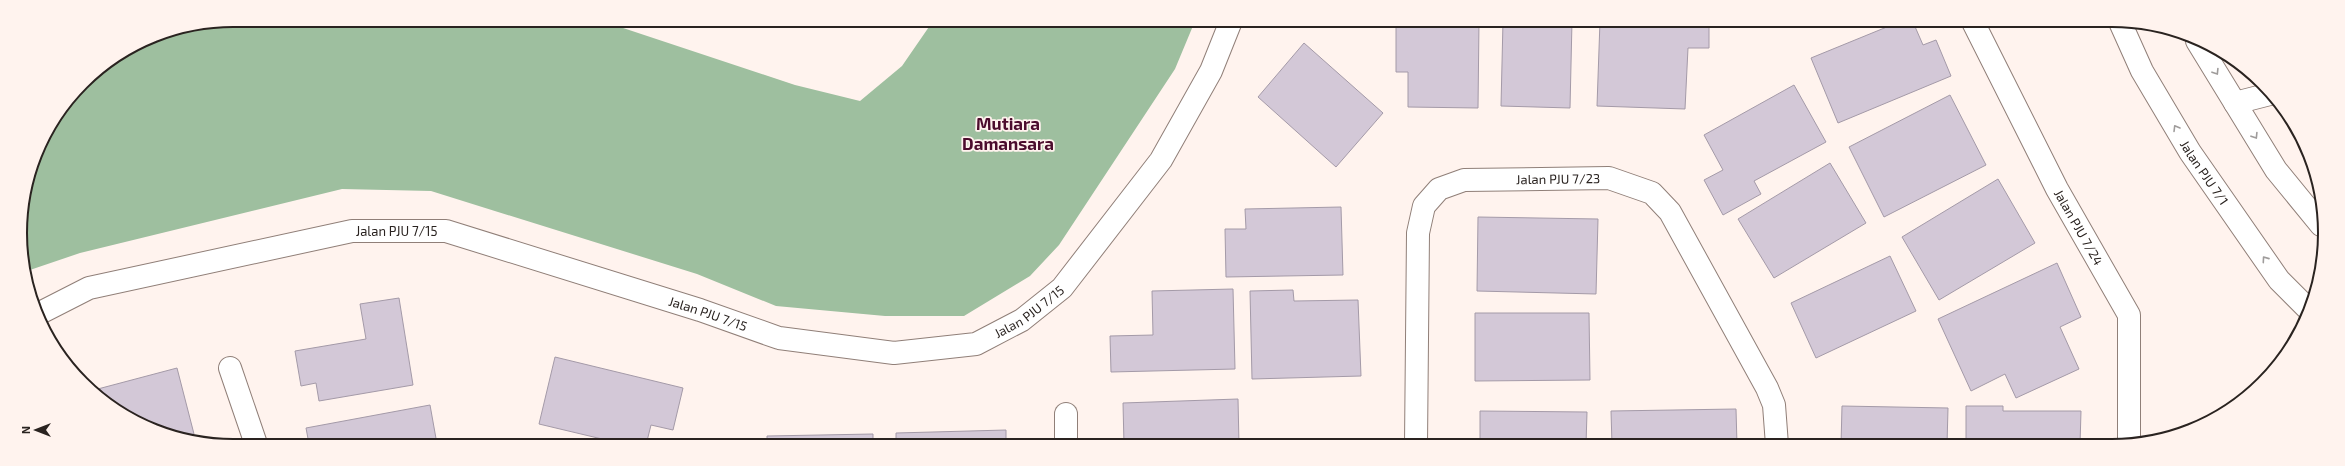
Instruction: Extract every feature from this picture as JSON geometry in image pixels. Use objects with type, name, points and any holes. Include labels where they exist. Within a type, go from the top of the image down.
[{"type":"street","name":"Jalan PJU 7/15","points":[[43,312],[89,288],[352,231],[446,231],[700,310],[779,338],[894,353],[976,344],[1022,320],[1062,288],[1162,160],[1211,71],[1229,27]]},
{"type":"street","name":"Jalan PJU 7/24","points":[[1976,27],[2057,190],[2129,315],[2129,438]]},
{"type":"street","name":"Jalan PJU 7/1","points":[[2122,27],[2142,71],[2190,152],[2279,280],[2304,306]]},
{"type":"street","points":[[2201,47],[2276,170],[2318,221]]},
{"type":"street","points":[[2235,103],[2265,95]]},
{"type":"street","name":"Jalan PJU 7/23","points":[[1416,439],[1418,233],[1424,206],[1439,190],[1464,180],[1609,178],[1652,193],[1670,212],[1767,388],[1774,405],[1777,439]]},
{"type":"street","points":[[2279,280],[2302,312]]},
{"type":"street","points":[[230,368],[254,439]]},
{"type":"street","points":[[1066,414],[1066,439]]},
{"type":"green space","points":[[220,27],[620,27],[795,85],[860,101],[902,66],[929,27],[1192,27],[1175,69],[1059,245],[1030,276],[964,316],[885,316],[776,306],[697,274],[431,191],[342,189],[80,253],[31,270],[27,246],[27,220],[34,180],[48,142],[78,97],[97,78],[142,48],[167,38],[193,31]]},
{"type":"building","points":[[1396,27],[1479,27],[1478,108],[1408,107],[1408,72],[1396,72]]},
{"type":"building","points":[[1503,27],[1572,27],[1570,108],[1501,106]]},
{"type":"building","points":[[1600,27],[1709,27],[1709,48],[1688,48],[1685,109],[1597,106]]},
{"type":"building","points":[[1887,27],[1915,27],[1923,45],[1936,40],[1951,76],[1838,123],[1811,58]]},
{"type":"building","points":[[1304,43],[1383,113],[1336,167],[1258,97]]},
{"type":"building","points":[[1794,85],[1826,142],[1754,181],[1761,194],[1723,215],[1704,180],[1723,170],[1704,135]]},
{"type":"building","points":[[1950,95],[1986,165],[1884,217],[1849,147]]},
{"type":"building","points":[[1830,163],[1866,223],[1774,278],[1738,219]]},
{"type":"building","points":[[1998,179],[2035,243],[1939,300],[1902,237]]},
{"type":"building","points":[[1341,207],[1343,275],[1226,277],[1225,229],[1246,229],[1245,209]]},
{"type":"building","points":[[1478,217],[1598,219],[1596,294],[1477,291]]},
{"type":"building","points":[[1890,256],[1916,311],[1816,358],[1791,303]]},
{"type":"building","points":[[2057,263],[2081,317],[2060,327],[2079,369],[2016,398],[2005,374],[1971,391],[1938,319]]},
{"type":"building","points":[[1233,289],[1235,369],[1111,372],[1110,336],[1153,335],[1152,291]]},
{"type":"building","points":[[1293,290],[1294,301],[1358,300],[1361,376],[1252,379],[1250,291]]},
{"type":"building","points":[[399,298],[413,385],[319,401],[316,383],[301,386],[295,351],[366,339],[360,304]]},
{"type":"building","points":[[1475,313],[1589,313],[1590,380],[1475,381]]},
{"type":"building","points":[[555,357],[683,388],[673,430],[651,425],[648,439],[602,439],[539,424]]},
{"type":"building","points":[[177,368],[194,434],[167,428],[142,418],[98,389]]},
{"type":"building","points":[[1238,399],[1239,439],[1124,439],[1123,403]]},
{"type":"building","points":[[430,405],[436,439],[308,439],[306,428]]},
{"type":"building","points":[[1842,406],[1948,408],[1947,439],[1841,439]]},
{"type":"building","points":[[1966,406],[2003,406],[2003,411],[2081,411],[2080,439],[1966,439]]},
{"type":"building","points":[[1736,409],[1737,439],[1612,439],[1611,411]]},
{"type":"building","points":[[1480,411],[1587,412],[1586,439],[1480,439]]},
{"type":"building","points":[[1006,430],[1006,439],[896,439],[896,433]]},
{"type":"building","points":[[873,434],[873,439],[767,439],[767,436]]},
{"type":"district","name":"Mutiara Damansara","points":[[1008,133]]}]
